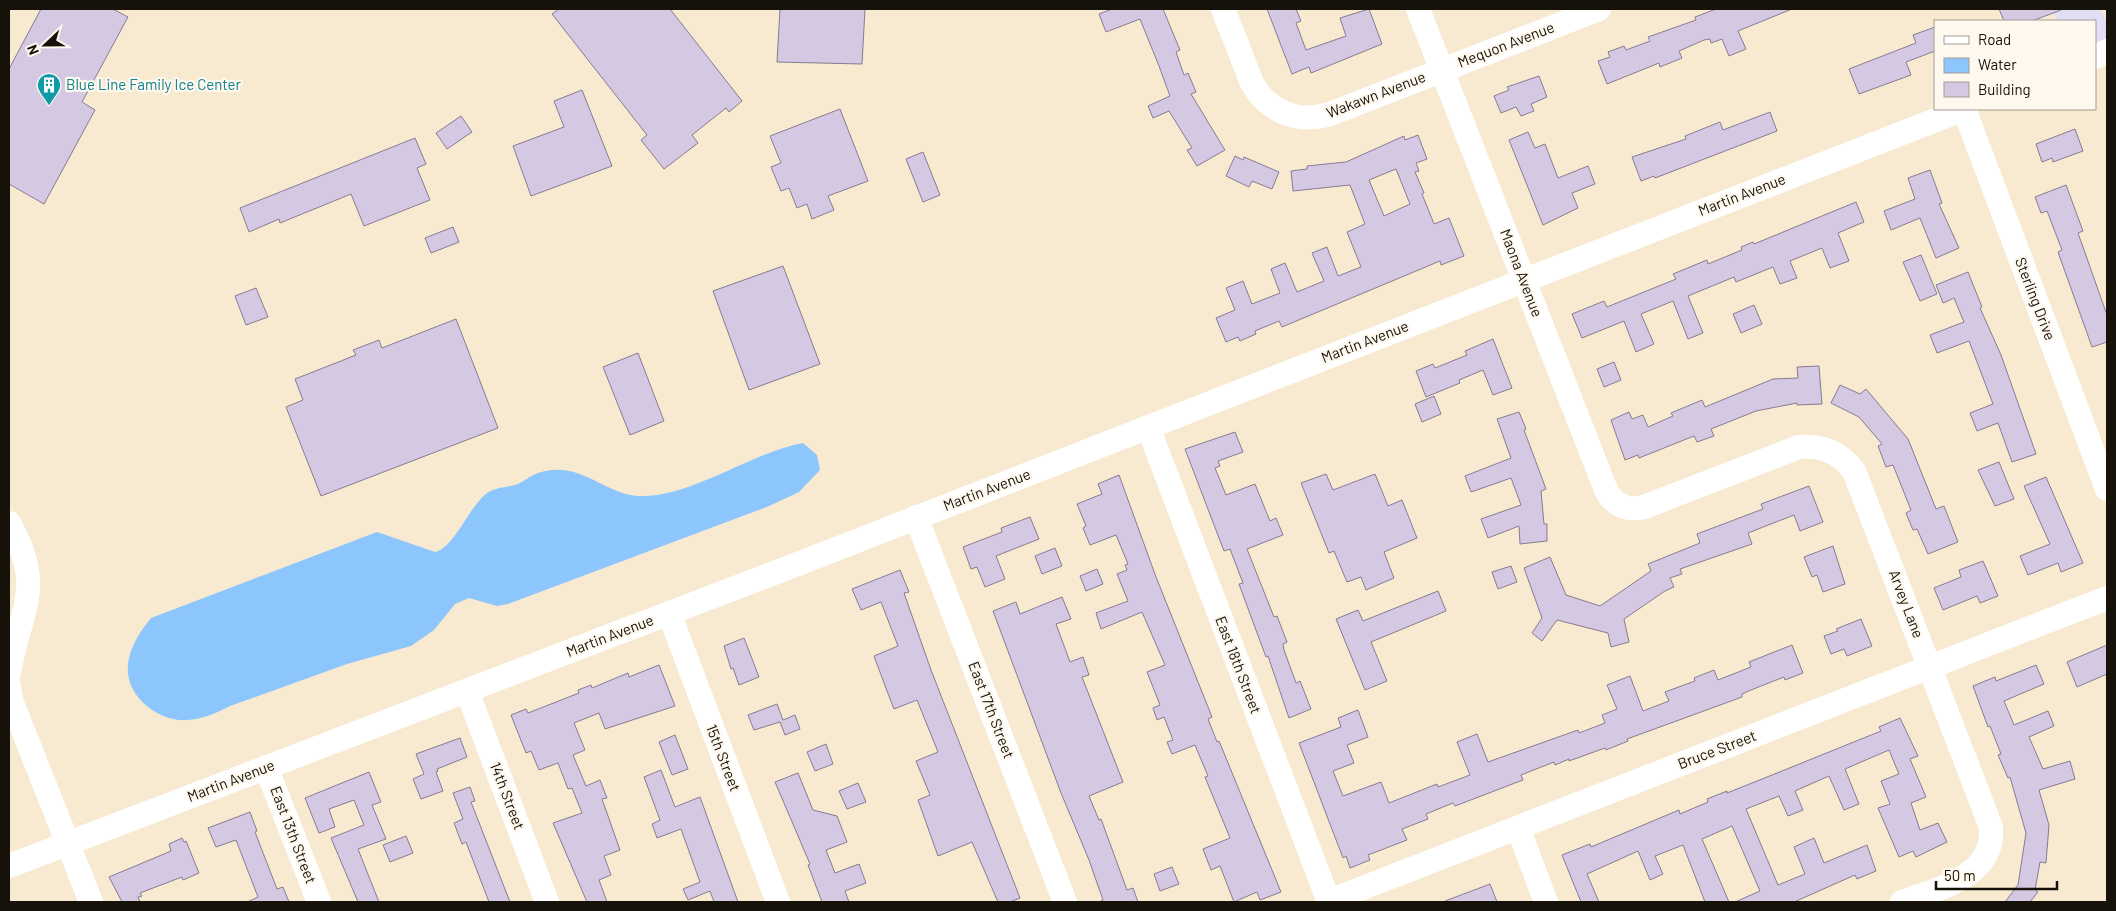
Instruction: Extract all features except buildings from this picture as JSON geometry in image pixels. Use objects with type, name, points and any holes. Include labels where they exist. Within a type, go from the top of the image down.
[{"type":"street","name":"Wakawn Avenue","points":[[1223,9],[1256,90],[1271,106],[1290,115],[1307,118],[1324,116],[1442,70]]},
{"type":"street","name":"Maona Avenue","points":[[1418,9],[1608,494],[1616,503],[1627,508],[1639,508],[1649,505]]},
{"type":"street","name":"Mequon Avenue","points":[[1442,70],[1599,9]]},
{"type":"street","name":"Martin Avenue","points":[[9,866],[669,613],[1961,110]]},
{"type":"street","name":"Sterling Drive","points":[[1964,110],[2107,489]]},
{"type":"street","name":"East 18th Street","points":[[1148,427],[1328,902]]},
{"type":"street","name":"Arvey Lane","points":[[1649,505],[1799,447],[1817,447],[1834,453],[1848,464],[1856,476],[1989,818],[1991,836],[1985,857],[1970,874],[1902,902]]},
{"type":"street","name":"East 17th Street","points":[[916,517],[1065,902]]},
{"type":"street","points":[[9,523],[18,539],[28,567],[29,594],[12,652],[9,672]]},
{"type":"street","name":"Bruce Street","points":[[1328,902],[2107,598]]},
{"type":"street","name":"15th Street","points":[[669,613],[778,902]]},
{"type":"street","points":[[9,686],[11,700],[91,902]]},
{"type":"street","name":"14th Street","points":[[467,691],[547,902]]},
{"type":"street","name":"East 13th Street","points":[[266,767],[319,902]]},
{"type":"street","points":[[1518,828],[1546,902]]},
{"type":"shaded area","points":[[2052,9],[2101,9],[2107,24],[2107,51],[2096,56],[2096,20],[2057,20]]},
{"type":"water","points":[[803,443],[817,455],[820,470],[799,492],[767,507],[508,604],[497,606],[469,598],[455,604],[434,630],[411,646],[347,664],[210,715],[193,719],[177,720],[157,713],[138,697],[131,686],[128,675],[128,663],[131,652],[136,640],[151,618],[377,532],[435,552],[449,543],[486,494],[518,484],[535,474],[554,470],[568,471],[581,474],[631,495],[665,494],[704,481],[764,455]]},
{"type":"place","name":"Blue Line Family Ice Center","points":[[49,106]]}]
